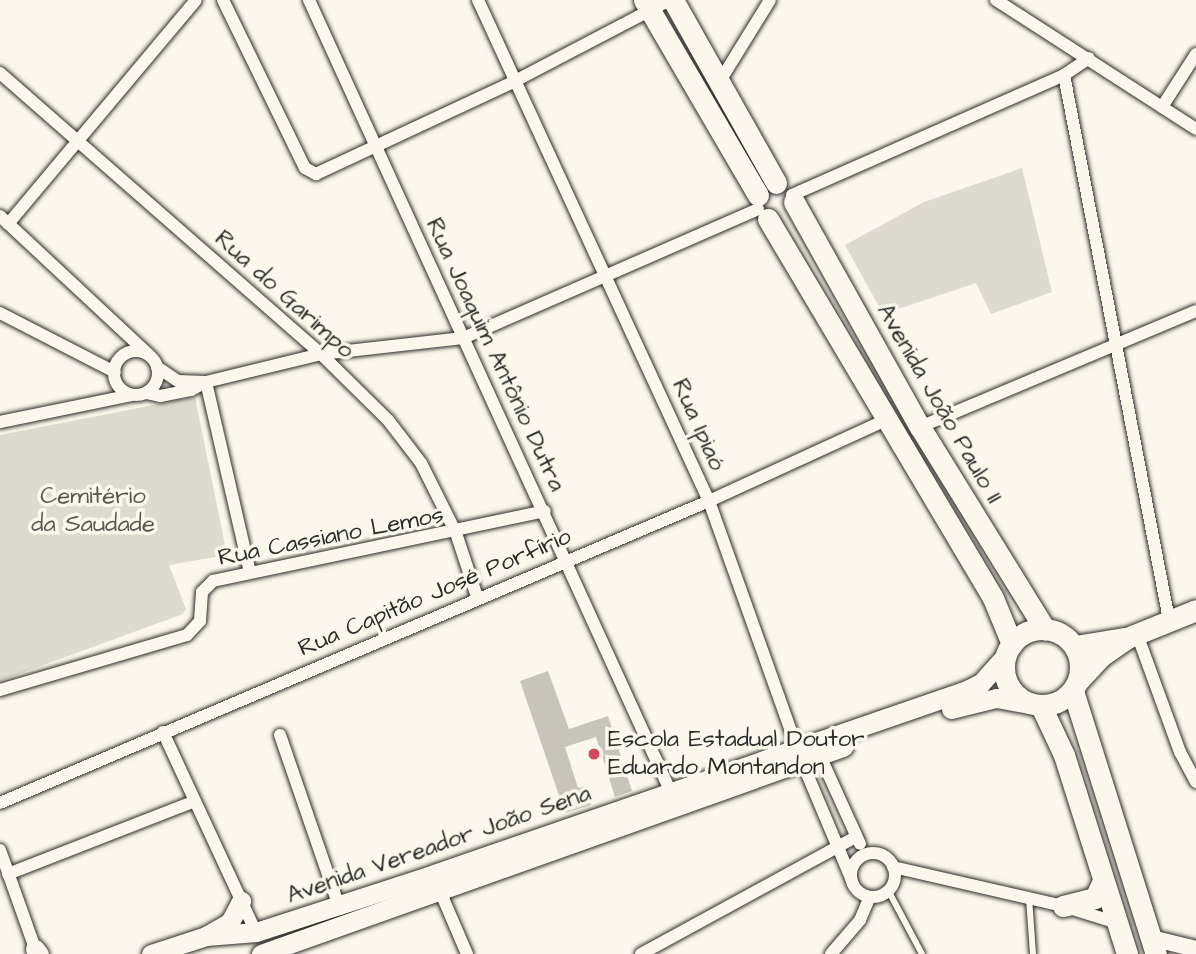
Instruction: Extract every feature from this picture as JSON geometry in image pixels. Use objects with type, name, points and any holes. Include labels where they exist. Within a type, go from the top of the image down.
[{"type":"main road","name":"Avenida João Paulo II","points":[[671,0],[720,81],[774,201],[886,420],[978,573],[1009,649]]},
{"type":"main road","name":"Avenida João Paulo II","points":[[647,5],[920,427],[1045,629]]},
{"type":"main road","points":[[978,573],[1002,561]]},
{"type":"main road","points":[[1035,705],[1053,705],[1076,686],[1100,657],[1132,636],[1196,610]]},
{"type":"main road","points":[[1127,954],[1071,777],[1035,705],[1007,684],[1009,649],[1032,630],[1056,631],[1075,646],[1080,657],[1076,686],[1097,767],[1154,946]]},
{"type":"main road","points":[[1075,646],[1132,636]]},
{"type":"main road","name":"Avenida Vereador João Sena","points":[[150,954],[206,936],[233,945],[256,932],[339,904],[674,799],[808,752],[981,683],[1009,649]]},
{"type":"main road","name":"Avenida Vereador João Sena","points":[[808,752],[970,702],[996,698],[1035,705]]},
{"type":"main road","points":[[1071,777],[1087,779],[1097,767]]},
{"type":"main road","name":"Avenida Vereador João Sena","points":[[261,954],[440,891],[674,799]]},
{"type":"main road","points":[[1063,906],[1096,898],[1103,881]]},
{"type":"main road","points":[[206,936],[230,922],[241,901]]},
{"type":"street","points":[[196,0],[78,141],[4,220],[149,355],[157,367],[178,381],[206,382]]},
{"type":"street","points":[[223,0],[305,168],[320,174],[515,81],[647,5],[671,0]]},
{"type":"street","name":"Rua Joaquim Antônio Dutra","points":[[309,0],[674,799]]},
{"type":"street","name":"Rua Ipiaó","points":[[478,0],[709,501],[808,752],[851,878],[858,891],[870,897]]},
{"type":"street","points":[[720,81],[770,0]]},
{"type":"street","points":[[996,0],[1196,129]]},
{"type":"street","points":[[1162,107],[1196,54]]},
{"type":"street","points":[[0,422],[131,395],[146,393],[160,396],[321,354],[463,338],[608,278],[774,201],[1063,75],[1089,58]]},
{"type":"street","name":"Rua do Garimpo","points":[[0,73],[321,354],[406,441],[456,533],[477,597]]},
{"type":"street","points":[[1063,75],[1118,344],[1169,620]]},
{"type":"street","points":[[920,427],[1196,311]]},
{"type":"street","points":[[0,313],[115,372]]},
{"type":"street","points":[[116,324],[123,356],[115,372],[119,386],[131,395]]},
{"type":"street","points":[[84,355],[149,355]]},
{"type":"street","points":[[146,393],[156,382],[157,367]]},
{"type":"street","points":[[206,382],[250,572]]},
{"type":"street","name":"Rua Capitão José Porfírio","points":[[0,803],[566,559],[709,501],[886,420]]},
{"type":"street","name":"Rua Cassiano Lemos","points":[[0,690],[187,635],[200,621],[206,585],[250,572],[456,533],[545,512]]},
{"type":"street","points":[[1132,636],[1180,752],[1196,782]]},
{"type":"street","points":[[163,732],[193,802],[256,932]]},
{"type":"street","points":[[280,736],[346,926]]},
{"type":"street","name":"Rua Ipiaó","points":[[808,752],[864,854]]},
{"type":"street","points":[[8,874],[193,802]]},
{"type":"street","points":[[641,954],[856,837]]},
{"type":"street","points":[[0,850],[37,952]]},
{"type":"street","points":[[851,878],[853,864],[864,854],[885,856],[894,867],[1063,906],[1119,924]]},
{"type":"street","points":[[831,954],[860,920],[870,897],[888,890],[894,867]]},
{"type":"street","points":[[440,891],[467,954]]},
{"type":"street","points":[[1154,946],[1196,949]]},
{"type":"lane","points":[[888,890],[922,954]]},
{"type":"lane","points":[[1029,898],[1033,954]]},
{"type":"green space","points":[[1022,168],[1052,292],[991,314],[976,283],[883,314],[845,245],[924,202]]},
{"type":"green space","name":"Cemitério da Saudade","points":[[195,397],[227,555],[169,565],[186,609],[183,614],[0,681],[0,435]]},
{"type":"building","points":[[548,671],[569,729],[608,716],[632,791],[615,797],[596,737],[565,747],[578,788],[585,786],[591,805],[565,813],[520,681]]},
{"type":"place","name":"Escola Estadual Doutor Eduardo Montandon","points":[[594,754]]}]
